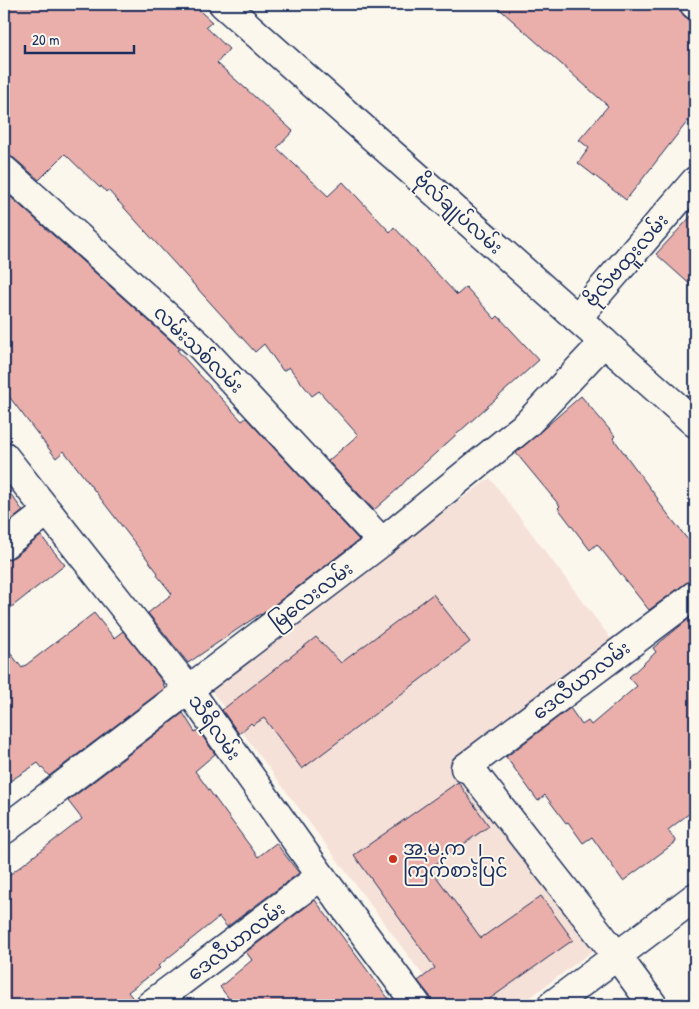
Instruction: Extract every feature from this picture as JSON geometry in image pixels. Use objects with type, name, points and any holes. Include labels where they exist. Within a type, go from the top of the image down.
[{"type":"street","name":"ဗိုလ်ချုပ်လမ်း","points":[[224,4],[695,423]]},
{"type":"street","name":"လမ်းသစ်လမ်း","points":[[4,170],[201,347],[382,542]]},
{"type":"street","name":"ဗိုလ်ဗထူးလမ်း","points":[[577,318],[695,181]]},
{"type":"street","name":"မြလေးလမ်း","points":[[4,830],[382,542],[527,424],[604,342]]},
{"type":"street","name":"သီရိလမ်း","points":[[4,456],[188,689],[321,876],[417,1005]]},
{"type":"street","points":[[4,545],[47,512]]},
{"type":"street","name":"ဒေလီယာလမ်း","points":[[653,1005],[617,956],[467,767],[695,594]]},
{"type":"street","name":"ဒေလီယာလမ်း","points":[[150,1005],[321,876]]},
{"type":"street","points":[[552,1005],[695,896]]},
{"type":"shaded area","points":[[490,478],[611,639],[471,745],[615,934],[520,1005],[445,1005],[208,686]]},
{"type":"building","points":[[4,4],[192,4],[212,22],[206,27],[229,49],[217,63],[293,131],[277,148],[328,196],[343,182],[390,232],[394,227],[457,295],[466,287],[495,319],[498,316],[539,360],[374,510],[328,461],[358,435],[319,391],[312,396],[289,367],[283,371],[264,344],[255,352],[108,190],[106,192],[101,186],[100,188],[65,154],[39,180],[14,158],[4,155]]},
{"type":"building","points":[[494,4],[678,4],[684,16],[690,20],[695,20],[695,112],[626,200],[578,163],[589,148],[579,140],[608,106]]},
{"type":"building","points":[[4,191],[180,349],[177,350],[242,421],[246,418],[359,540],[261,615],[188,663],[148,613],[172,594],[157,575],[158,573],[64,451],[56,458],[4,390]]},
{"type":"building","points":[[695,212],[695,289],[656,254]]},
{"type":"building","points":[[581,396],[615,436],[613,438],[695,549],[695,580],[686,583],[649,610],[597,544],[590,550],[558,508],[560,506],[516,453]]},
{"type":"building","points":[[4,485],[23,511],[4,526]]},
{"type":"building","points":[[41,536],[65,565],[4,613],[4,560],[14,557]]},
{"type":"building","points":[[433,594],[470,642],[302,769],[264,718],[253,725],[251,723],[239,734],[222,710],[316,637],[341,663]]},
{"type":"building","points":[[94,613],[114,638],[123,631],[162,681],[165,688],[49,776],[38,763],[4,785],[4,645],[22,668]]},
{"type":"building","points":[[695,614],[695,809],[668,830],[676,842],[623,881],[592,837],[583,843],[545,795],[538,801],[506,757],[570,708],[582,725],[588,721],[591,725],[637,686],[629,677],[656,652],[653,648]]},
{"type":"building","points":[[183,713],[195,732],[198,730],[215,754],[195,771],[258,857],[276,843],[299,873],[227,927],[219,917],[158,966],[160,968],[128,992],[135,1001],[135,1005],[4,1005],[4,879],[82,819],[68,801]]},
{"type":"building","points":[[458,782],[489,826],[430,868],[481,938],[541,896],[573,940],[481,1005],[432,1005],[430,996],[418,981],[435,968],[354,855]]},
{"type":"building","points":[[315,900],[391,1002],[394,1000],[398,1005],[234,1005],[220,987],[252,960],[246,952]]},
{"type":"place","name":"အ.မ.က ၂ ကြက်စားပြင်","points":[[393,859]]}]
